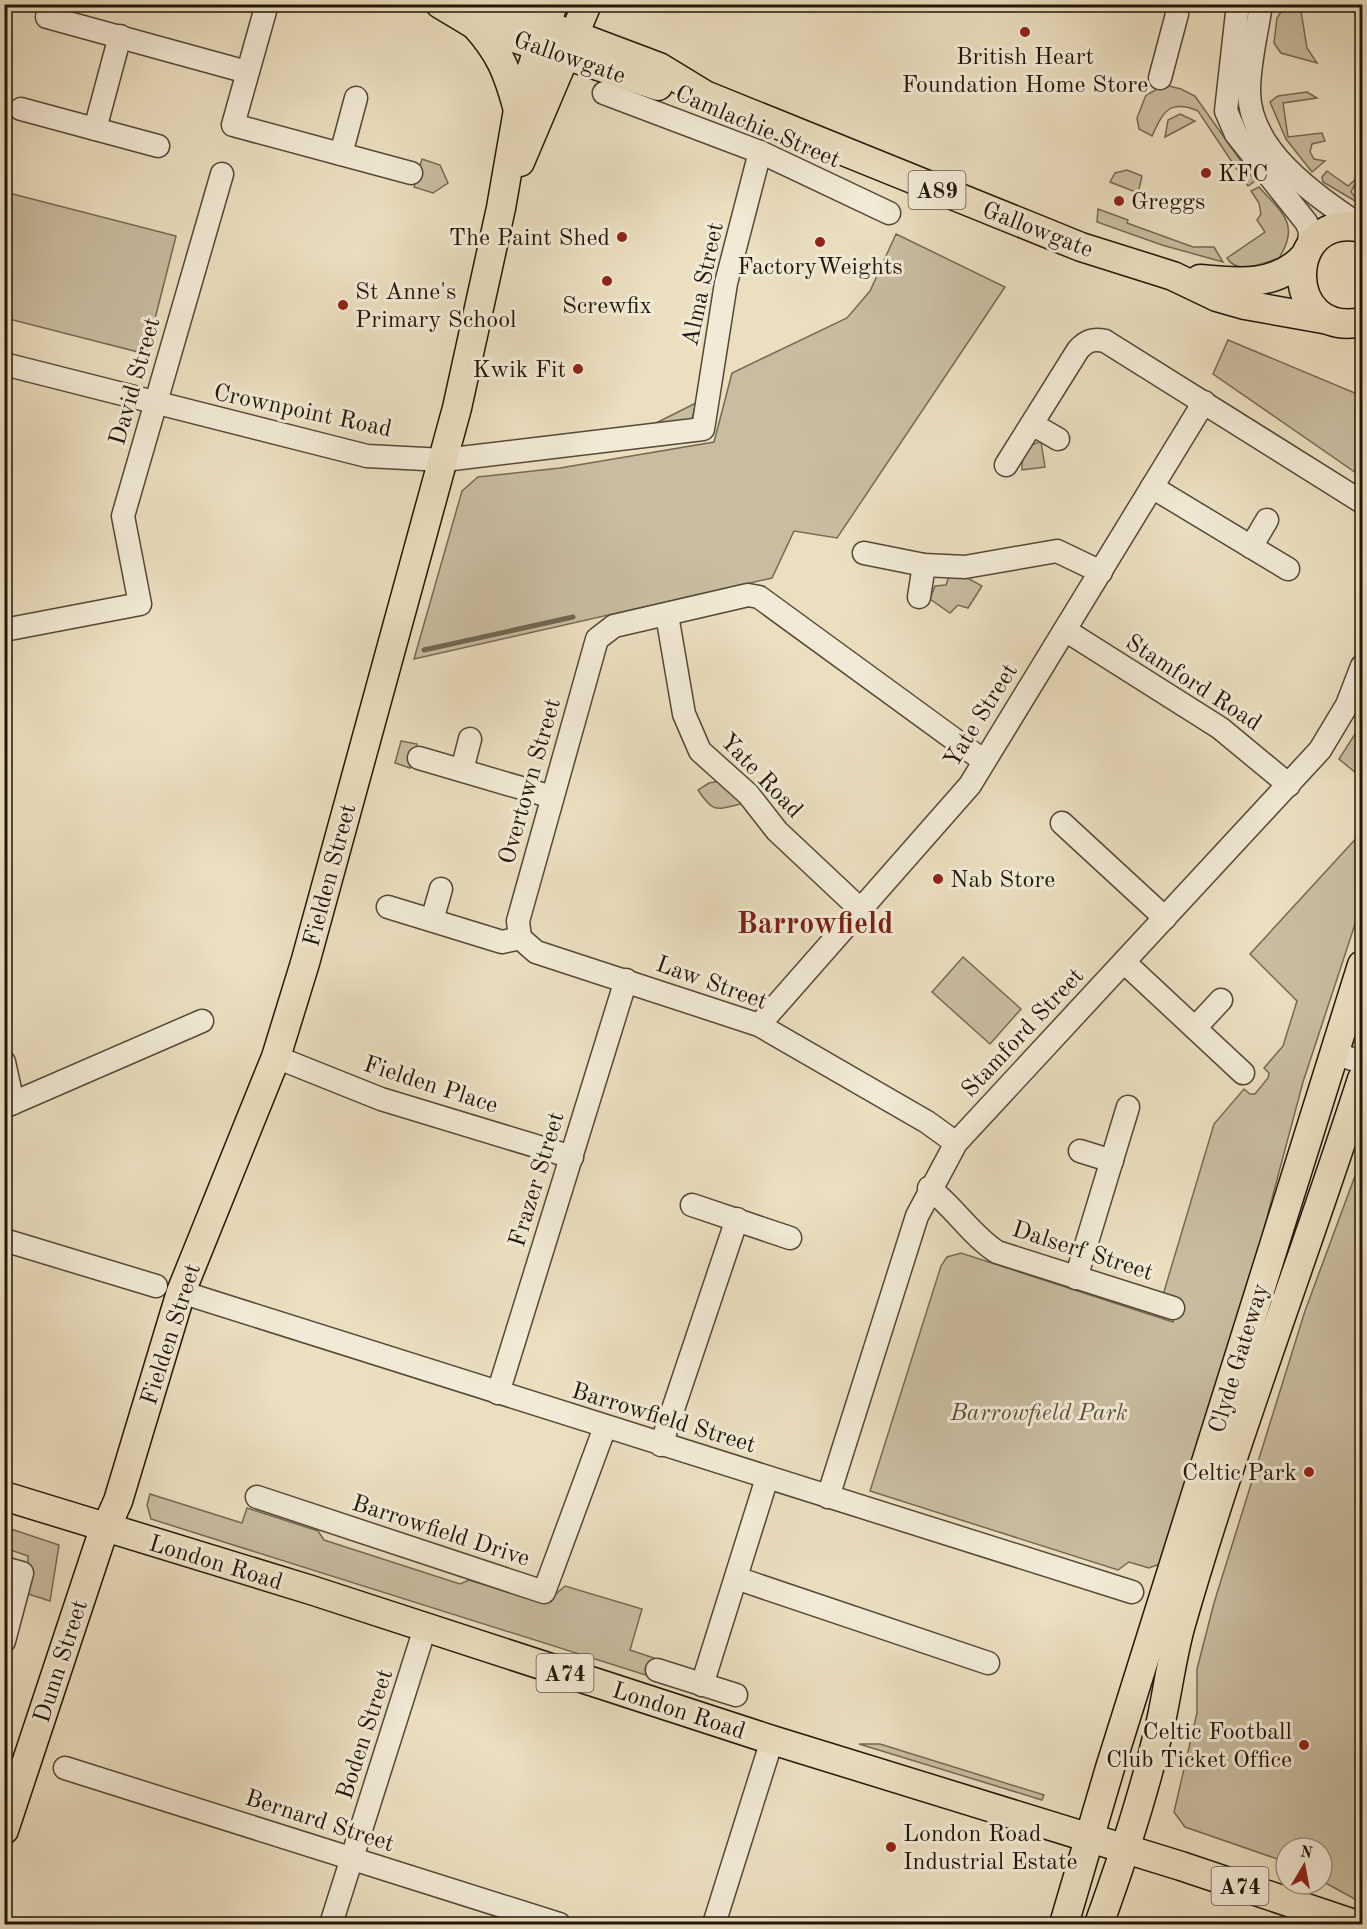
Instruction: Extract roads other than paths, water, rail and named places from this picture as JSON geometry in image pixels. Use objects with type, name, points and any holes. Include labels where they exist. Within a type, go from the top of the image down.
[{"type":"main road","name":"Gallowgate","points":[[440,4],[478,15],[546,25],[570,45],[659,68],[705,95],[1070,242],[1173,276],[1217,297],[1236,303],[1349,324]]},
{"type":"main road","name":"Fielden Street","points":[[501,208],[587,4]]},
{"type":"main road","name":"Fielden Street","points":[[478,15],[506,67],[518,110]]},
{"type":"main road","name":"Fielden Street","points":[[108,1528],[168,1289],[276,1057],[305,963],[444,460],[501,208],[518,110],[546,25]]},
{"type":"main road","name":"Gallowgate","points":[[1173,276],[1249,282],[1283,273],[1332,230],[1343,227],[1362,228]]},
{"type":"main road","points":[[1307,252],[1301,270],[1302,288],[1312,307],[1349,324]]},
{"type":"main road","name":"Clyde Gateway","points":[[1064,1924],[1362,965]]},
{"type":"main road","name":"Clyde Gateway","points":[[1099,1924],[1125,1849],[1161,1720],[1181,1624],[1270,1345],[1316,1220],[1362,1079]]},
{"type":"main road","name":"London Road","points":[[4,1496],[772,1740],[1125,1849],[1354,1924]]},
{"type":"main road","name":"Dunn Street","points":[[4,1830],[100,1541],[108,1528]]},
{"type":"street","points":[[267,4],[233,125],[411,173]]},
{"type":"street","points":[[1160,78],[1177,14],[1175,4]]},
{"type":"street","points":[[1238,4],[1226,111],[1236,134],[1306,222],[1310,230],[1307,252]]},
{"type":"street","points":[[1261,4],[1249,91],[1258,126],[1289,172],[1362,228]]},
{"type":"street","points":[[47,17],[247,72]]},
{"type":"street","points":[[95,129],[120,36]]},
{"type":"street","name":"Camlachie Street","points":[[604,93],[760,152],[889,213]]},
{"type":"street","points":[[341,154],[356,98]]},
{"type":"street","points":[[21,109],[158,146]]},
{"type":"street","name":"Alma Street","points":[[703,429],[726,284],[760,152]]},
{"type":"street","name":"David Street","points":[[4,630],[140,604],[123,516],[222,174]]},
{"type":"street","points":[[1006,465],[1078,350],[1090,339],[1105,341],[1362,502]]},
{"type":"street","name":"Crownpoint Road","points":[[4,364],[156,405],[367,456],[444,460],[703,429]]},
{"type":"street","name":"Yate Street","points":[[759,1025],[970,785],[1204,402]]},
{"type":"street","points":[[1032,424],[1058,439]]},
{"type":"street","points":[[1152,487],[1288,569]]},
{"type":"street","points":[[1251,547],[1267,520]]},
{"type":"street","points":[[864,553],[924,565],[965,567],[1057,551],[1101,572]]},
{"type":"street","points":[[919,597],[924,565]]},
{"type":"street","points":[[667,615],[748,595],[759,597],[984,761]]},
{"type":"street","name":"Overtown Street","points":[[520,938],[518,921],[597,639],[614,626],[667,615]]},
{"type":"street","name":"Yate Road","points":[[667,615],[684,714],[700,751],[748,794],[777,831],[860,909]]},
{"type":"street","name":"Stamford Road","points":[[1065,630],[1220,728],[1289,785]]},
{"type":"street","name":"Stamford Street","points":[[828,1497],[917,1216],[929,1188],[956,1143],[1320,750],[1336,726],[1362,666]]},
{"type":"street","points":[[462,770],[470,739]]},
{"type":"street","points":[[419,758],[552,796]]},
{"type":"street","points":[[1062,823],[1165,918]]},
{"type":"street","points":[[432,920],[441,889]]},
{"type":"street","points":[[388,907],[502,942],[520,938]]},
{"type":"street","name":"Law Street","points":[[520,938],[536,952],[759,1025],[927,1122],[956,1143]]},
{"type":"street","points":[[1124,962],[1243,1073]]},
{"type":"street","name":"Frazer Street","points":[[498,1393],[626,980]]},
{"type":"street","points":[[1195,1028],[1221,1000]]},
{"type":"street","points":[[4,1062],[9,1105],[202,1021]]},
{"type":"street","points":[[1333,1053],[1362,1062]]},
{"type":"street","name":"Fielden Place","points":[[276,1057],[381,1099],[572,1157]]},
{"type":"street","points":[[1076,1278],[1128,1107]]},
{"type":"street","points":[[1080,1151],[1112,1161]]},
{"type":"street","name":"Dalserf Street","points":[[929,1188],[950,1204],[987,1246],[997,1252],[1173,1308]]},
{"type":"street","points":[[692,1205],[790,1238]]},
{"type":"street","points":[[662,1445],[736,1219]]},
{"type":"street","name":"Barrowfield Street","points":[[4,1240],[168,1289],[1132,1592]]},
{"type":"street","name":"Barrowfield Drive","points":[[257,1497],[544,1592],[605,1427]]},
{"type":"street","points":[[702,1685],[767,1478]]},
{"type":"street","points":[[4,1641],[13,1570]]},
{"type":"street","points":[[736,1578],[988,1663]]},
{"type":"street","name":"Boden Street","points":[[331,1924],[425,1628]]},
{"type":"street","points":[[657,1670],[736,1695]]},
{"type":"street","points":[[714,1924],[772,1740]]},
{"type":"street","name":"Bernard Street","points":[[65,1768],[559,1924]]},
{"type":"waterway","points":[[424,650],[573,617]]},
{"type":"place","name":"British Heart Foundation Home Store","points":[[1025,32]]},
{"type":"place","name":"KFC","points":[[1206,173]]},
{"type":"place","name":"Greggs","points":[[1119,201]]},
{"type":"place","name":"The Paint Shed","points":[[622,237]]},
{"type":"place","name":"FactoryWeights","points":[[820,242]]},
{"type":"place","name":"Screwfix","points":[[607,281]]},
{"type":"place","name":"St Anne's Primary School","points":[[343,305]]},
{"type":"place","name":"Kwik Fit","points":[[578,369]]},
{"type":"place","name":"Nab Store","points":[[938,879]]},
{"type":"place","name":"Celtic Park","points":[[1309,1472]]},
{"type":"place","name":"Celtic Football Club Ticket Office","points":[[1304,1745]]},
{"type":"place","name":"London Road Industrial Estate","points":[[891,1847]]},
{"type":"district","name":"Barrowfield","points":[[815,923]]},
{"type":"park label","name":"Barrowfield Park","points":[[1039,1412]]}]
